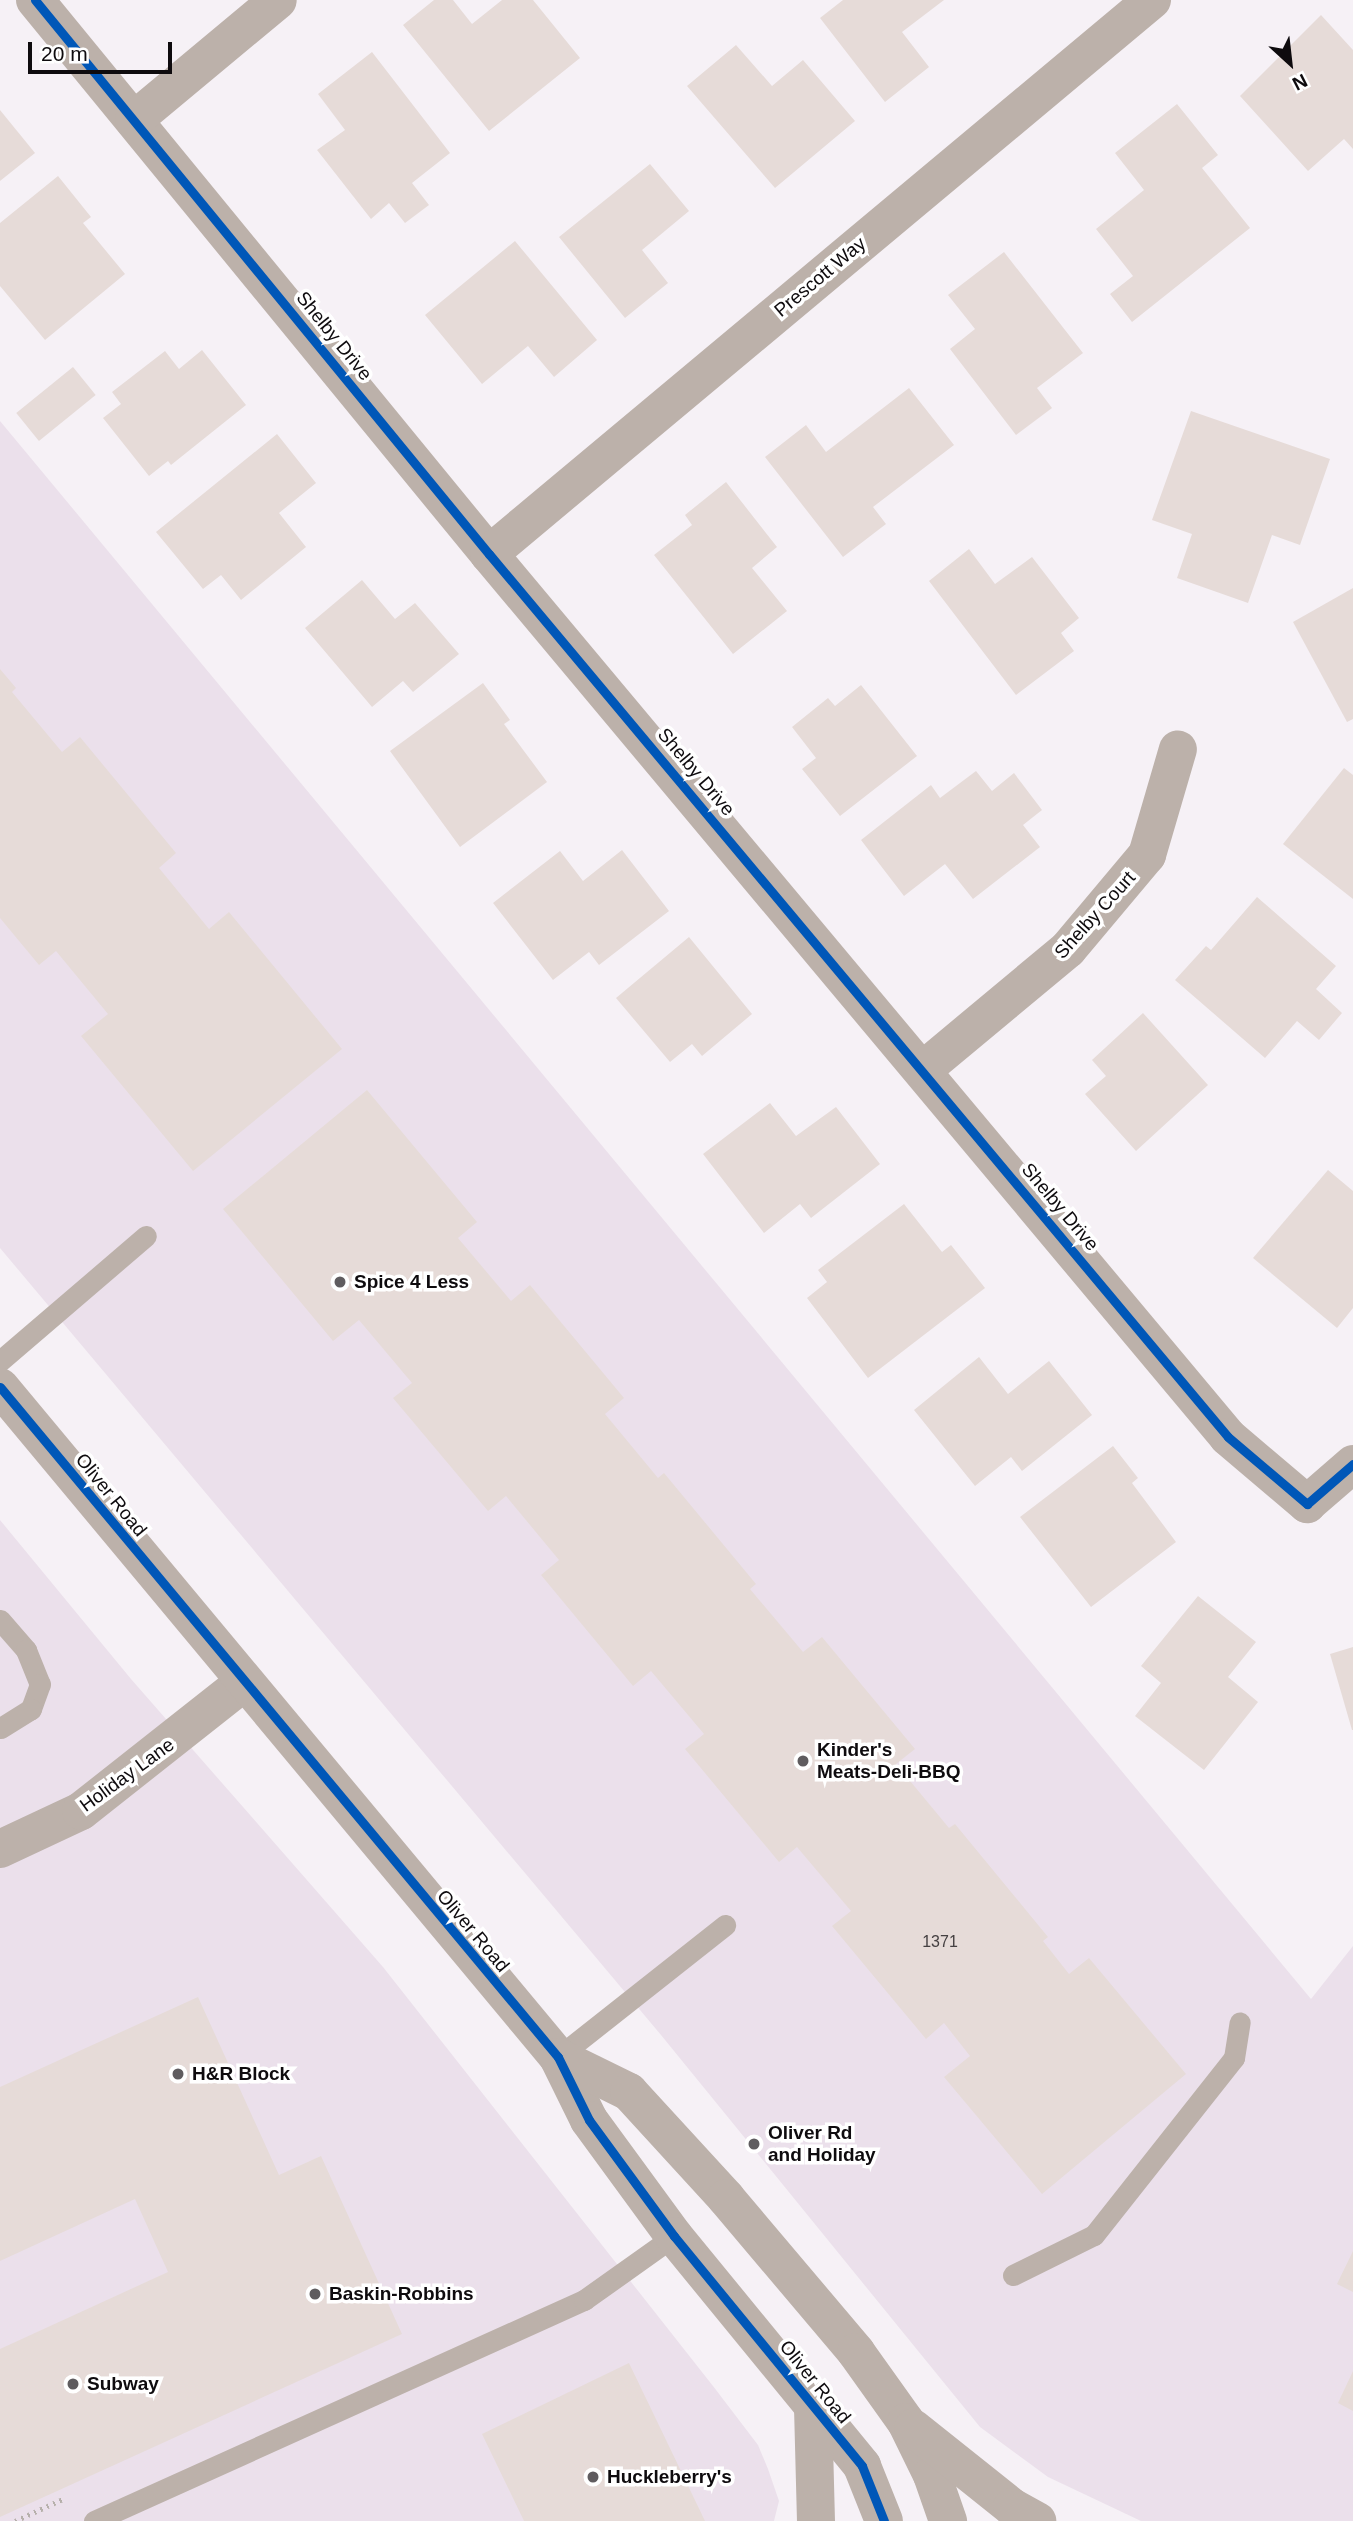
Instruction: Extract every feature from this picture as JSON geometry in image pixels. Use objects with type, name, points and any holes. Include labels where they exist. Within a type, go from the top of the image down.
[{"type":"street","name":"Shelby Drive","points":[[35,0],[489,554],[924,1069],[1228,1437],[1307,1504],[1353,1464]]},
{"type":"street","points":[[134,120],[278,0]]},
{"type":"street","name":"Prescott Way","points":[[489,554],[1152,0]]},
{"type":"street","name":"Shelby Court","points":[[924,1069],[1068,949],[1147,855],[1178,749]]},
{"type":"street","name":"Oliver Road","points":[[4,1401],[558,2057],[589,2120],[674,2236],[862,2466],[884,2521]]},
{"type":"street","name":"Holiday Lane","points":[[0,1849],[81,1811],[243,1683]]},
{"type":"street","name":"Oliver Road","points":[[558,2057],[629,2092],[744,2218],[856,2352],[906,2422],[932,2475],[948,2521]]},
{"type":"street","name":"Oliver Road","points":[[813,2407],[816,2521]]},
{"type":"street","name":"Oliver Road","points":[[906,2422],[1012,2507],[1037,2521]]},
{"type":"lane","points":[[0,1361],[146,1236]]},
{"type":"lane","points":[[0,1620],[26,1650],[40,1684],[31,1709],[0,1728]]},
{"type":"lane","points":[[558,2057],[725,1925]]},
{"type":"lane","points":[[1013,2275],[1094,2235],[1234,2058],[1240,2022]]},
{"type":"lane","points":[[94,2521],[584,2300],[674,2236]]},
{"type":"shaded area","points":[[0,421],[1311,1999],[1353,1946],[1353,2521],[1141,2521],[1048,2477],[980,2427],[661,2035],[0,1248]]},
{"type":"shaded area","points":[[0,1520],[131,1679],[383,1967],[713,2386],[758,2445],[779,2501],[774,2521],[0,2521]]},
{"type":"building","points":[[434,0],[453,0],[472,24],[502,0],[533,0],[580,58],[489,131],[403,25]]},
{"type":"building","points":[[843,0],[944,0],[902,32],[929,67],[885,102],[820,18]]},
{"type":"building","points":[[1321,15],[1353,50],[1353,149],[1344,139],[1308,171],[1240,96]]},
{"type":"building","points":[[736,45],[772,86],[803,60],[855,121],[775,188],[687,86]]},
{"type":"building","points":[[372,52],[450,153],[412,183],[429,205],[405,223],[389,203],[371,219],[317,150],[345,130],[318,94]]},
{"type":"building","points":[[1177,104],[1218,155],[1202,168],[1250,228],[1132,322],[1110,294],[1133,276],[1096,229],[1144,190],[1115,153]]},
{"type":"building","points":[[0,110],[35,153],[0,181]]},
{"type":"building","points":[[650,164],[689,211],[642,250],[668,283],[625,318],[559,237]]},
{"type":"building","points":[[58,176],[91,217],[83,223],[125,274],[45,340],[0,286],[0,223]]},
{"type":"building","points":[[515,241],[597,340],[554,377],[528,346],[482,384],[425,315]]},
{"type":"building","points":[[1004,252],[1083,353],[1037,388],[1052,408],[1016,435],[950,349],[975,329],[948,295]]},
{"type":"building","points":[[202,350],[246,405],[171,465],[168,461],[149,476],[103,418],[121,404],[112,392],[165,351],[179,369]]},
{"type":"building","points":[[73,367],[96,395],[39,441],[16,413]]},
{"type":"building","points":[[909,388],[954,445],[873,507],[886,524],[843,557],[765,457],[806,425],[826,452]]},
{"type":"building","points":[[1191,411],[1330,459],[1300,545],[1272,535],[1248,603],[1177,578],[1192,534],[1152,520]]},
{"type":"building","points":[[277,434],[316,483],[279,513],[306,547],[241,600],[221,575],[203,589],[156,532]]},
{"type":"building","points":[[726,482],[777,547],[752,568],[787,611],[733,654],[654,555],[692,525],[685,515]]},
{"type":"building","points":[[969,549],[995,584],[1032,557],[1079,618],[1061,633],[1074,651],[1016,695],[929,581]]},
{"type":"building","points":[[362,580],[395,619],[415,603],[459,654],[413,692],[403,681],[372,707],[305,628]]},
{"type":"building","points":[[1353,588],[1353,719],[1347,722],[1293,622]]},
{"type":"building","points":[[0,669],[16,688],[12,692],[62,752],[80,737],[176,853],[159,868],[209,929],[229,912],[342,1049],[193,1171],[81,1036],[108,1014],[56,951],[39,965],[0,918]]},
{"type":"building","points":[[483,683],[510,720],[504,724],[547,782],[460,847],[390,751]]},
{"type":"building","points":[[861,685],[917,756],[840,816],[802,769],[816,758],[792,727],[828,698],[835,706]]},
{"type":"building","points":[[1344,768],[1353,775],[1353,899],[1283,844]]},
{"type":"building","points":[[976,771],[992,791],[1014,773],[1042,810],[1023,825],[1040,847],[973,899],[945,864],[904,896],[861,840],[931,785],[940,798]]},
{"type":"building","points":[[622,850],[669,911],[599,965],[589,952],[553,980],[493,903],[560,851],[583,881]]},
{"type":"building","points":[[1257,897],[1336,966],[1316,989],[1342,1013],[1319,1040],[1297,1021],[1265,1058],[1175,980],[1206,946],[1211,950]]},
{"type":"building","points":[[689,937],[752,1014],[702,1056],[692,1044],[670,1062],[616,998]]},
{"type":"building","points":[[1143,1013],[1208,1085],[1136,1151],[1085,1094],[1106,1076],[1092,1060]]},
{"type":"building","points":[[367,1090],[477,1222],[458,1238],[511,1301],[530,1285],[624,1398],[605,1414],[658,1478],[664,1473],[756,1584],[750,1589],[803,1652],[822,1637],[915,1749],[896,1764],[949,1828],[955,1824],[1048,1937],[1043,1941],[1069,1974],[1089,1958],[1186,2074],[1042,2194],[944,2077],[970,2056],[944,2023],[926,2039],[832,1926],[851,1911],[797,1847],[779,1862],[685,1749],[704,1734],[651,1671],[633,1686],[541,1575],[559,1560],[506,1496],[488,1511],[393,1398],[412,1383],[359,1320],[333,1341],[223,1209]]},
{"type":"building","points":[[770,1103],[796,1136],[836,1107],[880,1164],[811,1218],[800,1204],[764,1233],[703,1154]]},
{"type":"building","points":[[1328,1170],[1353,1191],[1353,1308],[1337,1328],[1253,1258]]},
{"type":"building","points":[[904,1204],[942,1252],[951,1245],[985,1288],[868,1378],[807,1298],[827,1282],[818,1270]]},
{"type":"building","points":[[979,1357],[1008,1394],[1049,1361],[1092,1415],[1022,1471],[1011,1457],[975,1486],[914,1410]]},
{"type":"building","points":[[1113,1446],[1138,1478],[1132,1483],[1176,1542],[1091,1607],[1020,1517]]},
{"type":"building","points":[[1198,1596],[1256,1642],[1228,1677],[1258,1702],[1204,1770],[1135,1716],[1161,1683],[1141,1666]]},
{"type":"building","points":[[1353,1647],[1353,1730],[1352,1730],[1330,1654]]},
{"type":"building","points":[[198,1997],[279,2175],[321,2156],[402,2334],[0,2517],[0,2349],[168,2272],[135,2199],[0,2261],[0,2087]]},
{"type":"building","points":[[1353,2251],[1353,2292],[1337,2284]]},
{"type":"building","name":"Huckleberry's","points":[[629,2363],[705,2521],[524,2521],[482,2434]]},
{"type":"building","points":[[1353,2371],[1353,2411],[1338,2403]]},
{"type":"cycle path","points":[[35,0],[489,554],[1228,1437],[1307,1504],[1353,1464]]},
{"type":"cycle path","points":[[0,1387],[558,2057],[589,2120],[674,2236],[862,2466],[884,2521]]},
{"type":"place","name":"Spice 4 Less","points":[[340,1282]]},
{"type":"place","name":"Kinder's Meats-Deli-BBQ","points":[[803,1761]]},
{"type":"place","name":"H&R Block","points":[[178,2074]]},
{"type":"place","name":"Oliver Rd and Holiday","points":[[754,2144]]},
{"type":"place","name":"Baskin-Robbins","points":[[315,2294]]},
{"type":"place","name":"Subway","points":[[73,2384]]},
{"type":"place","name":"Huckleberry's","points":[[593,2477]]}]
